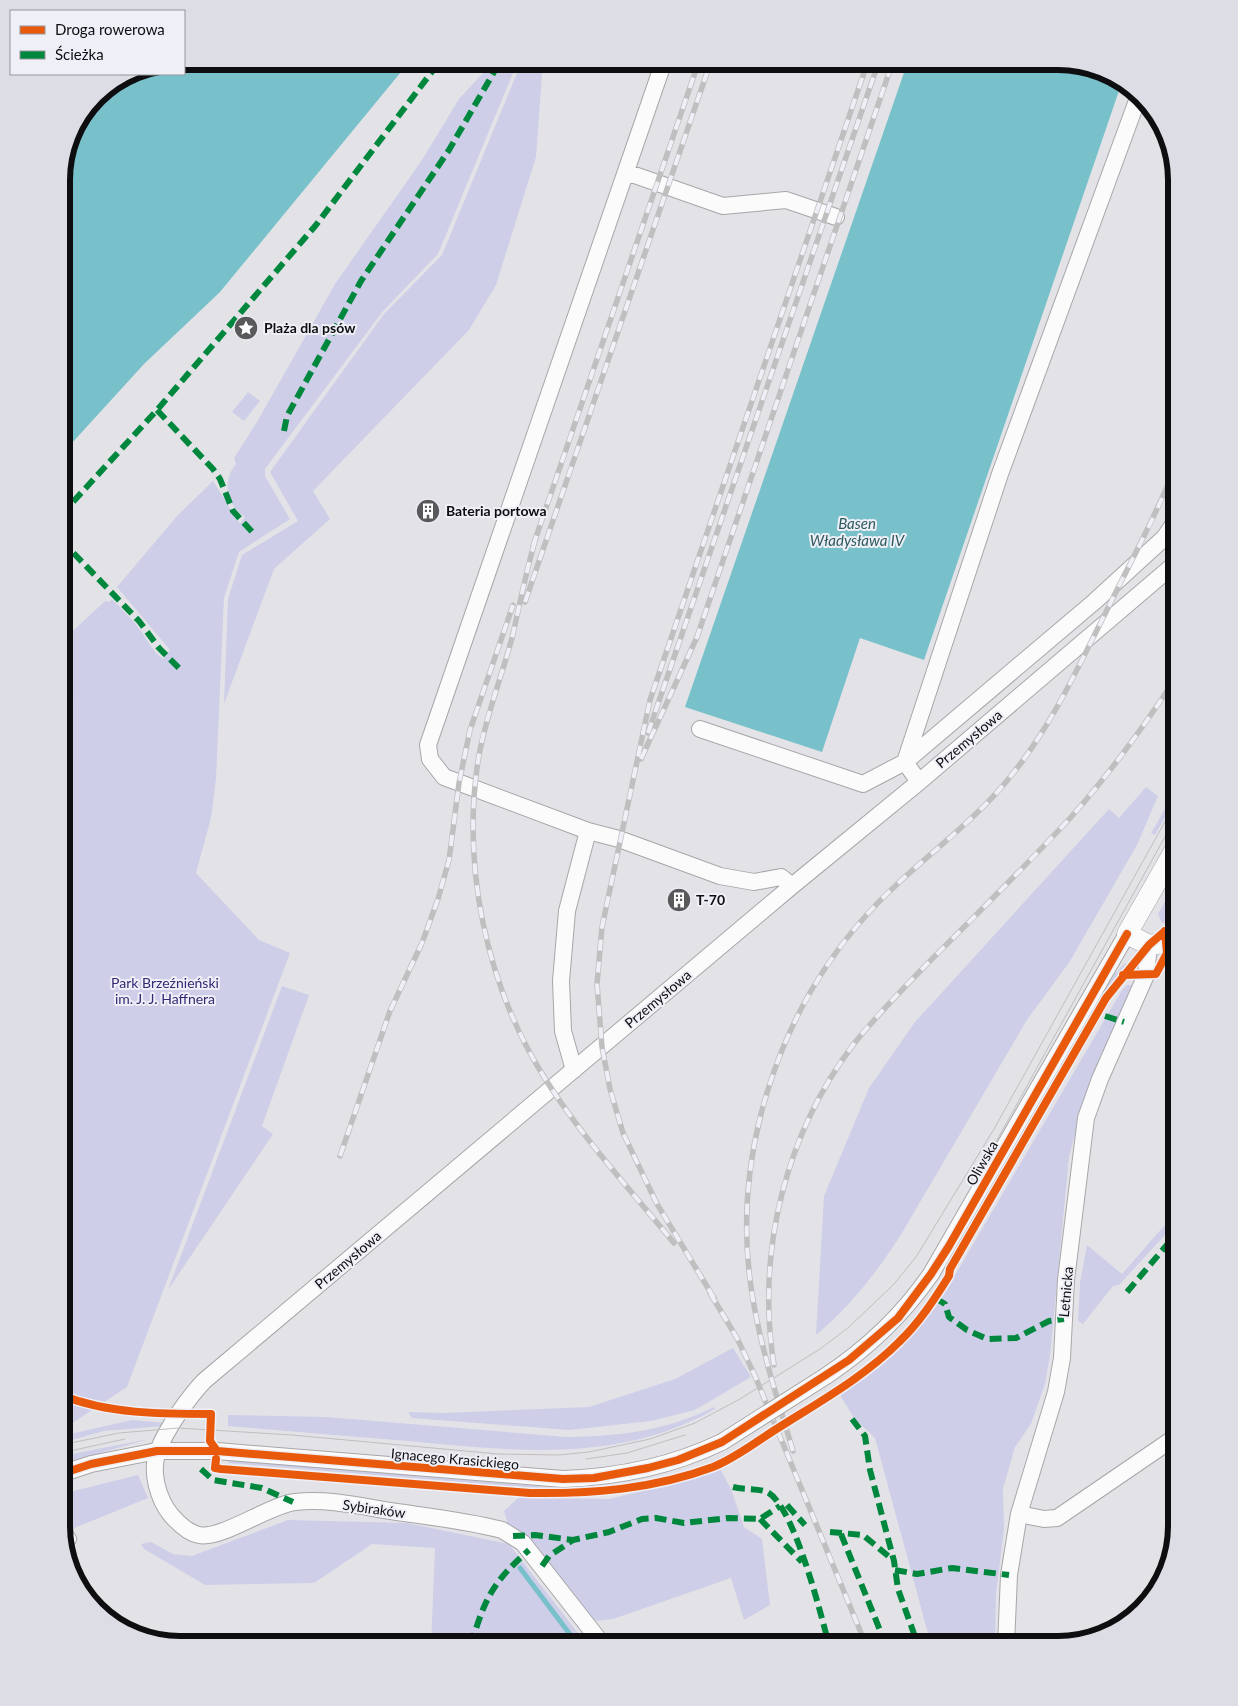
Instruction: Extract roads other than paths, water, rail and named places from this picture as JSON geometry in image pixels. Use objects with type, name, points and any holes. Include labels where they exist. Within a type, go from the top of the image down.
[{"type":"main road","name":"Oliwska","points":[[1127,934],[1168,862]]},
{"type":"main road","points":[[1127,934],[1149,945],[1168,942]]},
{"type":"street","points":[[661,70],[428,745],[430,759],[444,777],[588,831],[619,839],[720,876],[754,882],[780,877],[792,886]]},
{"type":"street","points":[[905,762],[1000,474],[1136,102]]},
{"type":"street","points":[[626,172],[723,206],[786,200],[836,217]]},
{"type":"street","points":[[700,729],[863,784],[905,762],[1094,602],[1164,538],[1168,532]]},
{"type":"street","name":"Przemysłowa","points":[[157,1451],[190,1395],[204,1381],[792,886],[919,782],[1168,570]]},
{"type":"street","points":[[905,762],[919,782]]},
{"type":"street","points":[[574,1070],[563,1031],[561,981],[567,911],[588,831]]},
{"type":"street","name":"Oliwska","points":[[826,1376],[872,1342],[898,1318],[932,1274],[1127,934]]},
{"type":"street","name":"Letnicka","points":[[1006,1636],[1009,1575],[1020,1514],[1056,1392],[1062,1358],[1066,1280],[1086,1118],[1100,1079],[1146,975],[1149,945]]},
{"type":"street","name":"Ignacego Krasickiego","points":[[70,1471],[91,1464],[157,1451],[217,1451],[563,1480],[594,1478],[648,1468],[686,1458],[722,1442],[826,1376]]},
{"type":"street","points":[[1020,1514],[1044,1519],[1056,1518],[1168,1442]]},
{"type":"street","name":"Sybiraków","points":[[157,1451],[155,1470],[163,1502],[174,1519],[188,1530],[200,1535],[225,1529],[284,1505],[310,1501],[346,1504],[502,1530],[523,1543],[595,1636]]},
{"type":"water","points":[[185,70],[403,70],[220,292],[144,364],[70,445],[70,173],[74,151],[81,131],[97,107],[107,97],[131,81],[148,75],[185,75]]},
{"type":"water","name":"Basen Władysława IV","points":[[905,70],[1065,70],[1093,76],[1107,81],[1119,89],[924,660],[860,638],[822,752],[685,707]]},
{"type":"waterway","points":[[520,1568],[571,1636]]},
{"type":"tram line","points":[[70,1443],[119,1433],[178,1428],[292,1435],[498,1454],[559,1455],[589,1452],[650,1439],[695,1423],[740,1399],[820,1349],[849,1327],[894,1284],[916,1257],[994,1129],[1168,816]]},
{"type":"tram line","points":[[972,1179],[997,1140],[1168,831]]},
{"type":"tram line","points":[[586,1459],[627,1453],[685,1435]]},
{"type":"tram line","points":[[70,1451],[125,1439]]},
{"type":"railway","points":[[533,546],[696,70]]},
{"type":"railway","points":[[525,602],[708,70]]},
{"type":"railway","points":[[714,1298],[657,1204],[623,1133],[610,1089],[602,1047],[597,984],[602,927],[650,700],[865,70]]},
{"type":"railway","points":[[648,733],[876,70]]},
{"type":"railway","points":[[641,759],[697,637],[890,70]]},
{"type":"railway","points":[[793,1451],[769,1370],[754,1308],[747,1238],[748,1188],[755,1139],[768,1091],[785,1044],[807,999],[833,957],[863,919],[899,882],[976,814],[1010,777],[1039,737],[1087,650],[1168,485]]},
{"type":"railway","points":[[535,541],[513,634],[485,729],[478,761],[473,841],[476,882],[483,922],[493,962],[506,1000],[522,1037],[541,1072],[555,1095],[587,1138],[674,1243]]},
{"type":"railway","points":[[340,1156],[390,1011],[422,943],[438,899],[449,860],[459,783],[470,730],[513,605]]},
{"type":"railway","points":[[774,1365],[769,1323],[769,1280],[773,1238],[781,1197],[793,1156],[809,1117],[829,1080],[853,1045],[879,1014],[1072,816],[1127,748],[1168,690]]},
{"type":"railway","points":[[710,1293],[737,1338],[755,1376],[862,1636]]},
{"type":"place","name":"Plaża dla psów","points":[[246,328]]},
{"type":"place","name":"Bateria portowa","points":[[428,511]]},
{"type":"place","name":"T-70","points":[[679,900]]},
{"type":"park label","name":"Park Brzeźnieński im. J. J. Haffnera","points":[[165,992]]}]
